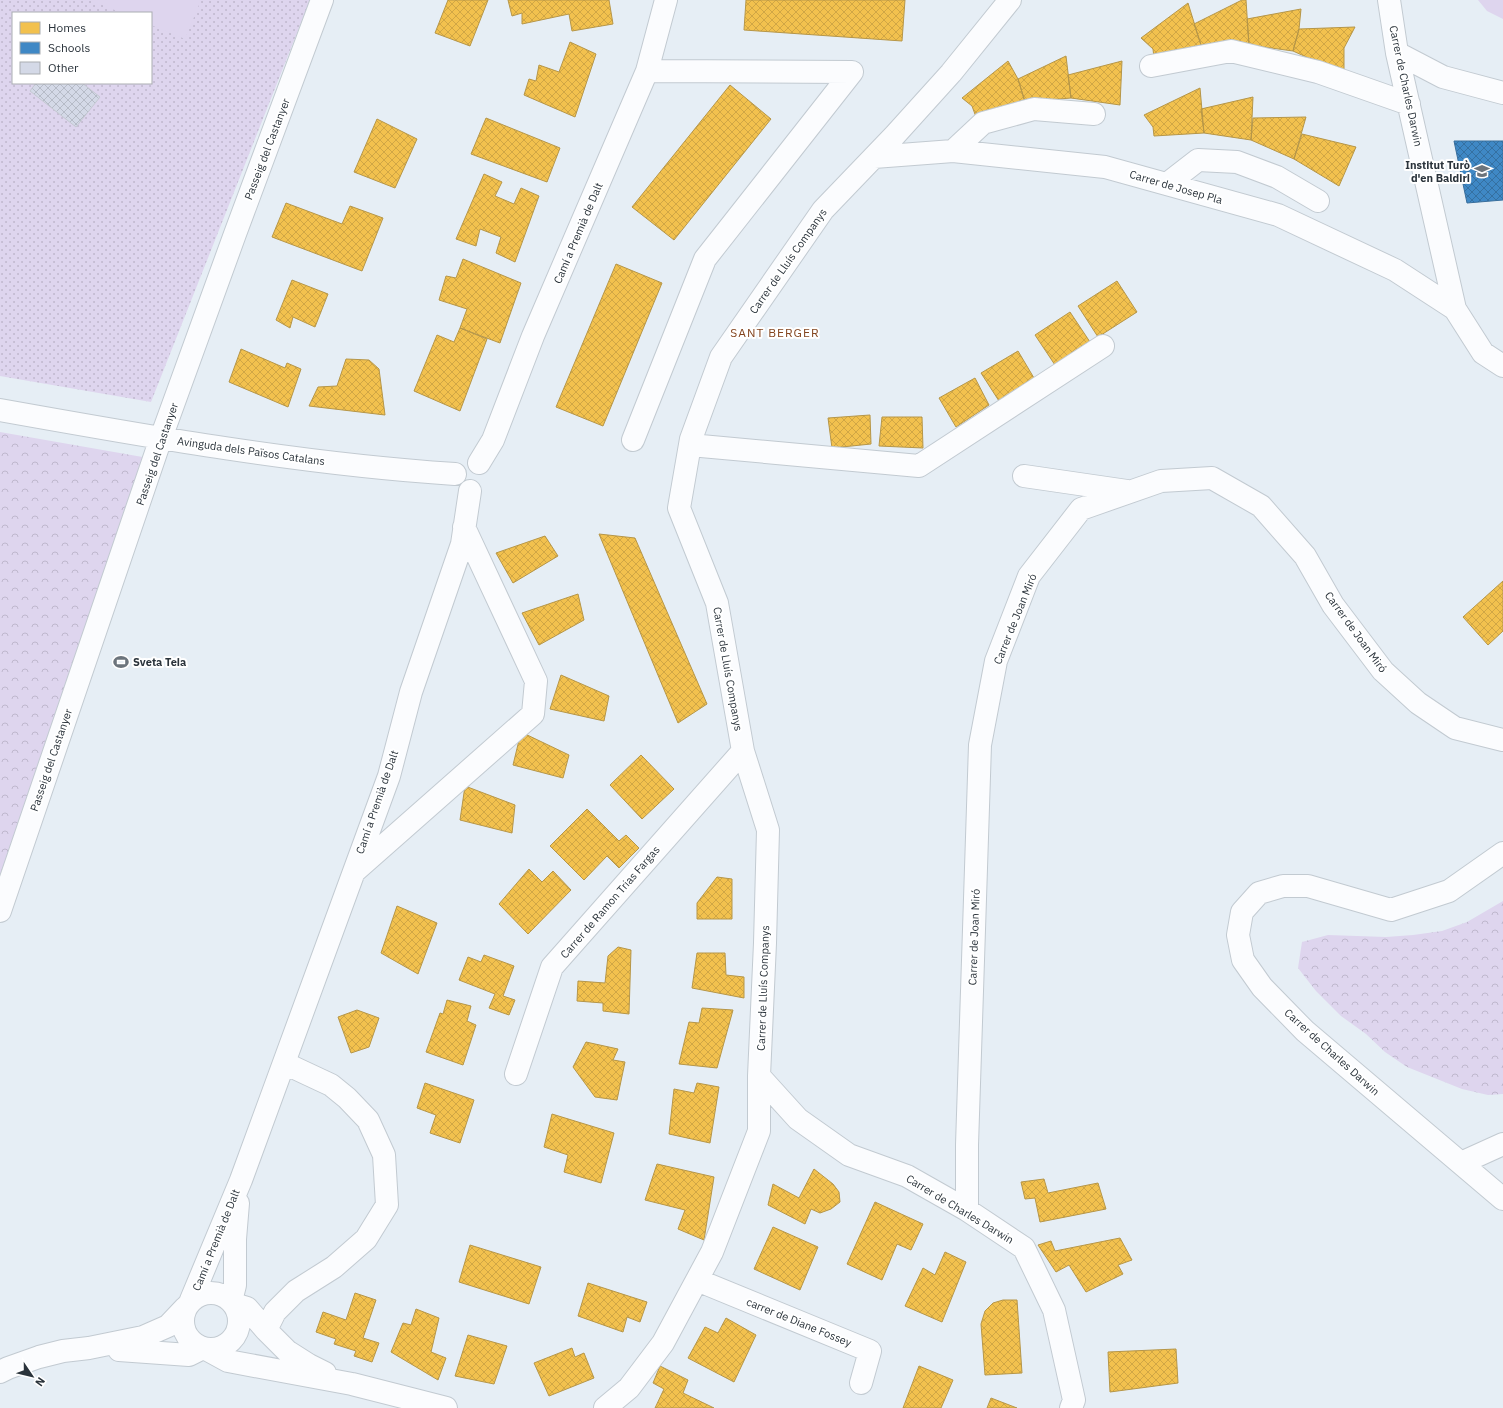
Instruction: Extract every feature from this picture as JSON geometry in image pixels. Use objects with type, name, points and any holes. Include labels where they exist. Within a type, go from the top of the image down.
[{"type":"street","name":"Passeig del Castanyer","points":[[0,910],[161,438],[234,234],[322,0]]},
{"type":"street","name":"Camí a Premià de Dalt","points":[[479,463],[493,440],[533,336],[647,71],[666,0]]},
{"type":"street","name":"Carrer de Lluís Companys","points":[[605,1408],[629,1388],[663,1344],[712,1252],[760,1131],[759,1076],[768,830],[743,751],[717,603],[679,508],[691,439],[721,357],[822,210],[874,157],[951,73],[1010,0]]},
{"type":"street","name":"Carrer de Charles Darwin","points":[[1389,0],[1397,53],[1455,309],[1483,353],[1503,366]]},
{"type":"street","points":[[1151,66],[1231,51],[1318,72],[1409,104]]},
{"type":"street","points":[[1397,53],[1443,77],[1503,93]]},
{"type":"street","points":[[633,440],[705,259],[852,72],[647,71]]},
{"type":"street","points":[[953,151],[983,123],[1034,109],[1094,114]]},
{"type":"street","name":"Carrer de Josep Pla","points":[[874,157],[953,151],[1105,167],[1278,215],[1395,270],[1455,309]]},
{"type":"street","points":[[1167,184],[1198,160],[1237,162],[1277,177],[1318,201]]},
{"type":"street","points":[[690,445],[919,466],[1103,346]]},
{"type":"street","name":"Avinguda dels Països Catalans","points":[[0,410],[206,446],[343,463],[455,474]]},
{"type":"street","points":[[469,460],[479,463],[485,471],[485,481],[480,488],[470,491],[465,490],[458,484],[455,474],[460,465],[464,462],[469,460]]},
{"type":"street","points":[[1024,476],[1130,491]]},
{"type":"street","name":"Carrer de Joan Miró","points":[[967,1210],[967,1138],[980,745],[996,661],[1029,576],[1081,509],[1161,481],[1212,478],[1261,506],[1305,556],[1333,605],[1383,671],[1418,703],[1455,728],[1503,740]]},
{"type":"street","name":"Camí a Premià de Dalt","points":[[0,1372],[39,1357],[63,1351],[89,1348],[144,1337],[168,1326],[188,1304],[241,1180],[389,776],[411,692],[462,544],[470,491]]},
{"type":"street","points":[[353,873],[533,714],[536,681],[464,527]]},
{"type":"street","name":"Carrer de Ramon Trias Fargas","points":[[516,1074],[552,967],[743,751]]},
{"type":"street","name":"Carrer de Charles Darwin","points":[[1503,853],[1449,891],[1391,910],[1308,886],[1283,886],[1259,893],[1242,912],[1238,935],[1243,960],[1267,992],[1305,1031],[1503,1200]]},
{"type":"street","points":[[266,1330],[275,1312],[296,1291],[334,1267],[366,1239],[387,1205],[384,1154],[368,1120],[347,1098],[331,1085],[284,1063]]},
{"type":"street","name":"Carrer de Charles Darwin","points":[[759,1076],[798,1119],[849,1155],[907,1176],[967,1210],[1024,1248],[1054,1310],[1074,1400],[1071,1408]]},
{"type":"street","points":[[1461,1163],[1503,1144]]},
{"type":"street","name":"Camí a Premià de Dalt","points":[[232,1302],[235,1285],[235,1239],[241,1180]]},
{"type":"street","name":"carrer de Diane Fossey","points":[[697,1280],[870,1351],[861,1383]]},
{"type":"street","points":[[205,1349],[216,1349],[225,1346],[233,1340],[238,1331],[238,1312],[227,1297],[218,1293],[199,1295],[188,1304],[182,1316],[182,1325],[185,1333],[190,1341],[197,1346],[228,1361],[352,1384],[446,1408]]},
{"type":"street","points":[[232,1302],[247,1308],[287,1352],[309,1365],[352,1384]]},
{"type":"street","name":"Camí a Premià de Dalt","points":[[89,1348],[189,1355],[205,1349]]},
{"type":"green space","points":[[0,0],[310,0],[151,402],[0,376]]},
{"type":"green space","points":[[90,0],[201,0],[185,39],[152,25],[152,12],[120,12]]},
{"type":"green space","points":[[1478,0],[1503,0],[1503,19],[1487,11]]},
{"type":"green space","points":[[0,432],[154,459],[0,875]]},
{"type":"green space","points":[[1503,901],[1503,1094],[1488,1095],[1462,1089],[1407,1067],[1385,1052],[1366,1034],[1341,1016],[1316,991],[1298,968],[1302,942],[1328,935],[1386,937],[1442,931],[1467,922]]},
{"type":"building: Homes","points":[[448,0],[488,0],[470,46],[435,33]]},
{"type":"building: Homes","points":[[508,0],[609,0],[613,24],[572,31],[569,14],[522,24],[522,13],[512,16]]},
{"type":"building: Homes","points":[[746,0],[905,0],[902,41],[744,30]]},
{"type":"building: Homes","points":[[1242,0],[1246,0],[1249,45],[1201,45],[1194,24]]},
{"type":"building: Homes","points":[[1188,3],[1201,45],[1154,58],[1153,49],[1141,38]]},
{"type":"building: Homes","points":[[1301,9],[1299,29],[1293,51],[1249,45],[1247,19]]},
{"type":"building: Homes","points":[[1355,27],[1344,48],[1344,74],[1293,51],[1299,29]]},
{"type":"building: Homes","points":[[570,42],[596,54],[575,117],[524,95],[529,79],[536,81],[539,65],[559,72]]},
{"type":"building: Homes","points":[[1066,56],[1071,98],[1025,102],[1018,79]]},
{"type":"building: Homes","points":[[1008,61],[1018,79],[1025,102],[976,117],[972,106],[962,98]]},
{"type":"building: Homes","points":[[1122,61],[1120,105],[1071,98],[1068,75]]},
{"type":"building: Homes","points":[[730,85],[771,119],[674,240],[632,207]]},
{"type":"building: Homes","points":[[1200,88],[1204,133],[1154,136],[1153,127],[1144,115]]},
{"type":"building: Homes","points":[[1253,97],[1251,140],[1204,133],[1201,109]]},
{"type":"building: Homes","points":[[1306,117],[1294,159],[1251,140],[1253,118]]},
{"type":"building: Homes","points":[[486,118],[560,148],[547,182],[471,154]]},
{"type":"building: Homes","points":[[377,119],[417,139],[395,188],[354,172]]},
{"type":"building: Homes","points":[[1302,134],[1356,147],[1339,186],[1294,159]]},
{"type":"building: Homes","points":[[484,174],[502,182],[495,196],[514,204],[521,188],[539,196],[515,262],[496,253],[501,237],[480,229],[476,246],[456,239]]},
{"type":"building: Homes","points":[[286,203],[342,224],[350,206],[383,218],[362,271],[272,237]]},
{"type":"building: Homes","points":[[463,259],[521,283],[500,343],[460,328],[467,309],[439,300],[446,276],[456,278]]},
{"type":"building: Homes","points":[[616,264],[662,283],[603,426],[556,407]]},
{"type":"building: Homes","points":[[292,280],[328,294],[315,327],[293,317],[290,328],[276,320]]},
{"type":"building: Homes","points":[[1117,281],[1137,312],[1098,337],[1078,306]]},
{"type":"building: Homes","points":[[1070,312],[1090,342],[1055,365],[1035,335]]},
{"type":"building: Homes","points":[[460,328],[487,339],[460,411],[414,391],[437,335],[454,342]]},
{"type":"building: Homes","points":[[241,349],[285,368],[287,363],[301,369],[288,407],[229,382]]},
{"type":"building: Homes","points":[[1018,351],[1034,378],[999,401],[981,373]]},
{"type":"building: Homes","points":[[346,359],[369,360],[379,369],[385,415],[309,406],[318,387],[337,386]]},
{"type":"building: Homes","points":[[975,378],[989,405],[956,427],[939,398]]},
{"type":"building: Homes","points":[[870,415],[871,444],[832,448],[828,418]]},
{"type":"building: Homes","points":[[882,417],[922,417],[923,448],[879,446]]},
{"type":"building: Homes","points":[[599,534],[635,538],[707,704],[678,723]]},
{"type":"building: Homes","points":[[545,536],[558,556],[513,583],[496,553]]},
{"type":"building: Homes","points":[[1503,581],[1503,631],[1488,645],[1463,617]]},
{"type":"building: Homes","points":[[578,594],[584,620],[539,645],[522,613]]},
{"type":"building: Homes","points":[[561,675],[609,696],[604,721],[550,709]]},
{"type":"building: Homes","points":[[521,732],[569,755],[563,778],[513,765]]},
{"type":"building: Homes","points":[[641,755],[674,789],[642,819],[610,785]]},
{"type":"building: Homes","points":[[465,786],[515,805],[512,833],[460,820]]},
{"type":"building: Homes","points":[[587,809],[619,841],[626,835],[639,848],[619,868],[607,856],[584,880],[550,846]]},
{"type":"building: Homes","points":[[529,869],[542,882],[553,871],[571,890],[528,934],[499,904]]},
{"type":"building: Homes","points":[[717,877],[732,879],[732,919],[697,919],[697,903]]},
{"type":"building: Homes","points":[[397,906],[437,923],[418,974],[381,953]]},
{"type":"building: Homes","points":[[618,947],[631,950],[629,1014],[603,1011],[603,1003],[577,1001],[578,981],[605,983],[608,956]]},
{"type":"building: Homes","points":[[697,953],[725,953],[726,975],[744,977],[744,998],[692,988]]},
{"type":"building: Homes","points":[[484,955],[514,966],[503,996],[515,1000],[509,1015],[489,1008],[495,994],[459,980],[468,957],[481,962]]},
{"type":"building: Homes","points":[[447,1000],[471,1006],[467,1021],[476,1025],[463,1065],[426,1052],[440,1013],[443,1014]]},
{"type":"building: Homes","points":[[702,1008],[733,1010],[717,1068],[679,1064],[689,1022],[699,1023]]},
{"type":"building: Homes","points":[[357,1010],[379,1018],[369,1047],[351,1053],[338,1017]]},
{"type":"building: Homes","points":[[586,1042],[618,1049],[613,1060],[625,1062],[617,1100],[595,1097],[573,1067]]},
{"type":"building: Homes","points":[[425,1083],[474,1100],[460,1143],[430,1133],[436,1115],[417,1108]]},
{"type":"building: Homes","points":[[697,1083],[719,1087],[710,1143],[669,1134],[674,1089],[694,1093]]},
{"type":"building: Homes","points":[[552,1114],[614,1133],[601,1183],[564,1172],[568,1155],[544,1147]]},
{"type":"building: Homes","points":[[657,1164],[714,1177],[704,1240],[678,1229],[685,1210],[645,1200]]},
{"type":"building: Homes","points":[[814,1169],[833,1184],[839,1192],[840,1202],[831,1209],[820,1213],[811,1209],[805,1224],[768,1205],[773,1184],[799,1198]]},
{"type":"building: Homes","points":[[1044,1179],[1048,1193],[1098,1183],[1106,1209],[1040,1222],[1035,1198],[1025,1199],[1021,1182]]},
{"type":"building: Homes","points":[[875,1202],[923,1224],[911,1250],[897,1244],[882,1280],[847,1264]]},
{"type":"building: Homes","points":[[773,1227],[818,1247],[800,1290],[754,1269]]},
{"type":"building: Homes","points":[[1120,1238],[1132,1260],[1118,1265],[1123,1274],[1086,1292],[1069,1265],[1056,1272],[1038,1245],[1051,1241],[1055,1251]]},
{"type":"building: Homes","points":[[470,1245],[541,1267],[529,1304],[459,1282]]},
{"type":"building: Homes","points":[[945,1252],[966,1262],[942,1322],[905,1306],[923,1268],[935,1275]]},
{"type":"building: Homes","points":[[588,1283],[647,1302],[640,1322],[627,1317],[623,1332],[578,1316]]},
{"type":"building: Homes","points":[[355,1293],[376,1300],[363,1338],[379,1343],[372,1362],[354,1356],[356,1351],[334,1344],[336,1339],[316,1332],[323,1312],[346,1320]]},
{"type":"building: Homes","points":[[1003,1300],[1017,1300],[1022,1373],[985,1375],[981,1324],[985,1311],[993,1303]]},
{"type":"building: Homes","points":[[416,1309],[439,1318],[431,1352],[446,1358],[438,1380],[391,1352],[403,1323],[411,1325]]},
{"type":"building: Homes","points":[[726,1318],[756,1335],[734,1382],[688,1358],[705,1327],[718,1333]]},
{"type":"building: Homes","points":[[468,1335],[507,1346],[494,1384],[455,1376]]},
{"type":"building: Homes","points":[[572,1348],[575,1357],[584,1353],[594,1378],[549,1396],[534,1363]]},
{"type":"building: Homes","points":[[1176,1349],[1178,1383],[1110,1392],[1108,1352]]},
{"type":"building: Homes","points":[[660,1366],[688,1380],[683,1393],[714,1408],[655,1408],[664,1389],[653,1383]]},
{"type":"building: Homes","points":[[919,1366],[953,1380],[941,1408],[903,1408]]},
{"type":"building: Homes","points":[[991,1398],[1017,1408],[987,1408]]},
{"type":"building: Schools","name":"Institut Turò d'en Baldiri","points":[[1454,141],[1503,141],[1503,200],[1467,203]]},
{"type":"building: Other","points":[[35,84],[83,84],[100,97],[76,127],[30,91]]},
{"type":"place","name":"Institut Turò d'en Baldiri","points":[[1482,171]]},
{"type":"place","name":"Sveta Teia","points":[[121,662]]},
{"type":"district","name":"SANT BERGER","points":[[775,333]]}]
